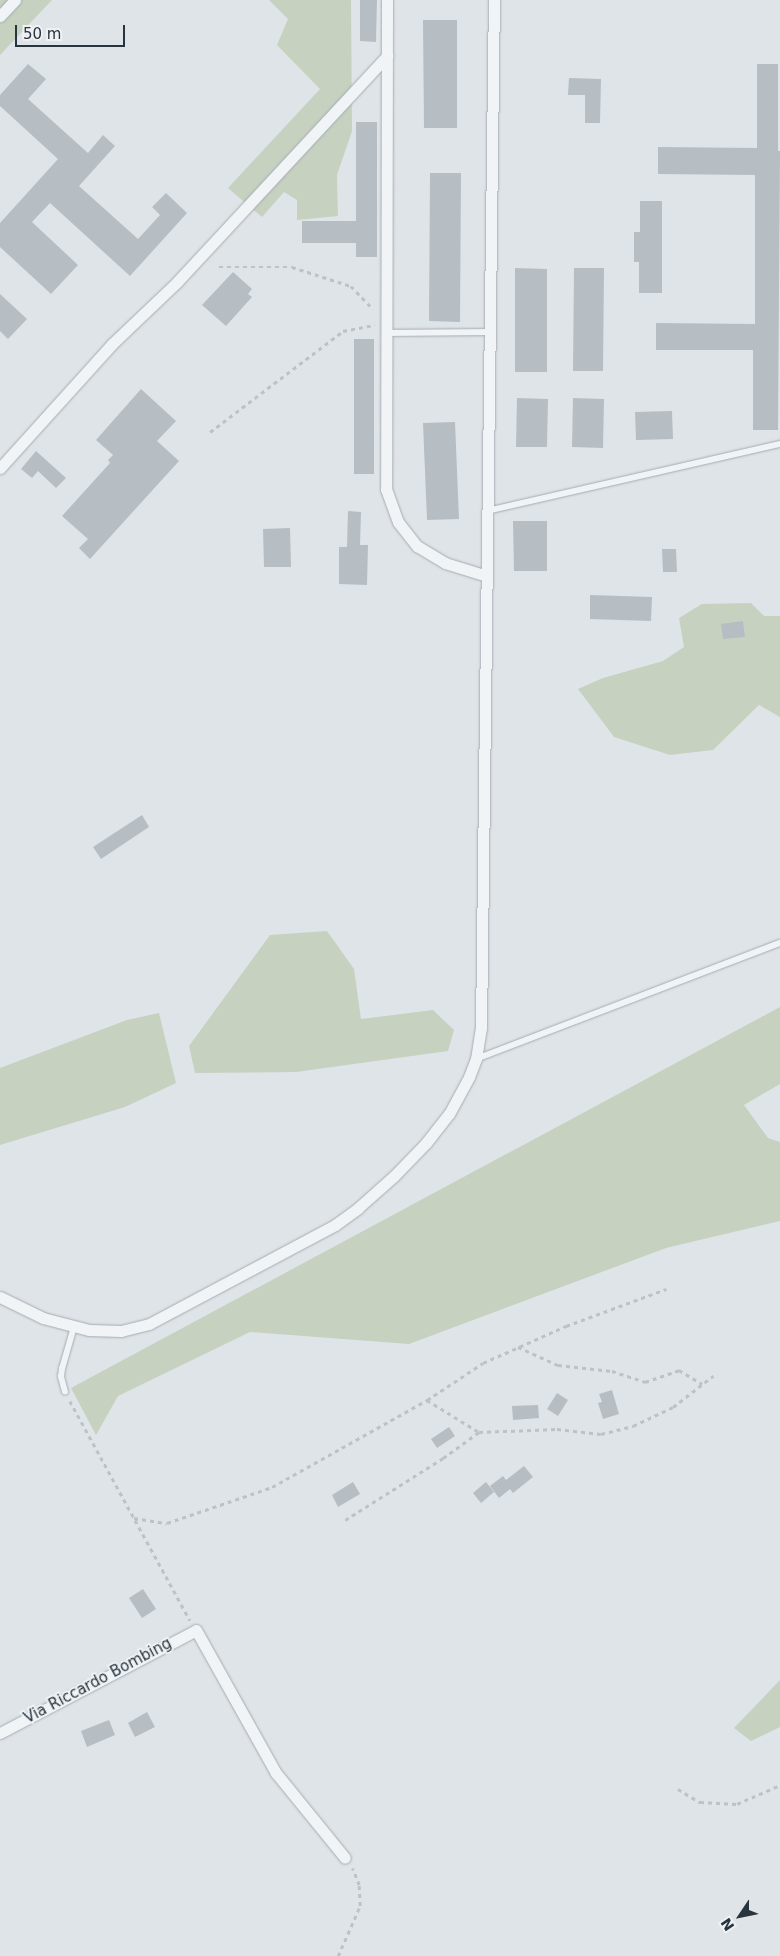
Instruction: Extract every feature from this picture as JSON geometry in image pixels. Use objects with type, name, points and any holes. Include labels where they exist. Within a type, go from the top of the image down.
[{"type":"street","points":[[0,16],[15,0]]},
{"type":"street","points":[[387,0],[385,474],[391,506],[402,528],[417,546],[445,563],[486,576]]},
{"type":"street","points":[[0,1296],[43,1318],[74,1327],[122,1331],[149,1324],[345,1218],[372,1196],[426,1143],[449,1114],[463,1091],[476,1059],[481,1028],[494,0]]},
{"type":"street","points":[[0,468],[112,344],[177,282],[387,56]]},
{"type":"street","points":[[196,1630],[276,1773],[345,1858]]},
{"type":"street","name":"Via Riccardo Bombing","points":[[0,1733],[196,1630]]},
{"type":"lane","points":[[386,328],[490,332]]},
{"type":"lane","points":[[487,511],[780,444]]},
{"type":"lane","points":[[476,1059],[780,942]]},
{"type":"lane","points":[[65,1392],[61,1377],[74,1327]]},
{"type":"path","points":[[219,267],[292,267],[352,286],[386,328]]},
{"type":"path","points":[[210,432],[343,332],[386,328]]},
{"type":"path","points":[[134,1518],[167,1523],[272,1487],[427,1400],[482,1363],[566,1326],[666,1289]]},
{"type":"path","points":[[518,1347],[558,1365],[612,1371],[645,1382],[679,1370],[702,1384]]},
{"type":"path","points":[[345,1520],[443,1458],[479,1432],[557,1429],[601,1434],[633,1426],[672,1407],[713,1376]]},
{"type":"path","points":[[65,1392],[196,1630]]},
{"type":"path","points":[[427,1400],[479,1432]]},
{"type":"path","points":[[678,1789],[700,1802],[737,1804],[780,1785]]},
{"type":"path","points":[[338,1956],[358,1912],[361,1899],[357,1878],[345,1858]]},
{"type":"green space","points":[[0,0],[52,0],[0,55]]},
{"type":"green space","points":[[269,0],[351,0],[352,131],[337,175],[338,216],[297,220],[297,200],[284,192],[262,217],[228,188],[320,89],[277,45],[288,19]]},
{"type":"green space","points":[[751,603],[764,616],[780,616],[780,717],[759,705],[713,750],[670,755],[614,737],[578,689],[603,678],[663,661],[684,647],[679,618],[702,604]]},
{"type":"green space","points":[[327,931],[354,969],[361,1019],[433,1010],[454,1030],[448,1051],[296,1072],[195,1073],[189,1046],[270,935]]},
{"type":"green space","points":[[780,1007],[780,1084],[744,1105],[768,1138],[780,1142],[780,1221],[666,1248],[409,1344],[250,1332],[118,1396],[96,1435],[71,1388]]},
{"type":"green space","points":[[159,1013],[176,1083],[125,1107],[0,1145],[0,1068],[127,1020]]},
{"type":"green space","points":[[780,1680],[780,1727],[751,1741],[734,1728]]},
{"type":"building","points":[[360,0],[377,0],[376,42],[360,41]]},
{"type":"building","points":[[423,20],[457,20],[457,128],[424,128]]},
{"type":"building","points":[[28,64],[46,79],[28,99],[88,153],[103,135],[115,146],[79,186],[138,239],[160,215],[152,207],[166,193],[187,213],[130,276],[50,203],[32,222],[78,265],[51,294],[0,247],[0,223],[58,159],[0,106],[0,95]]},
{"type":"building","points":[[757,64],[778,64],[778,151],[780,151],[778,430],[753,430],[753,350],[656,350],[656,323],[755,324],[755,175],[658,174],[658,147],[757,148]]},
{"type":"building","points":[[569,78],[601,79],[600,123],[585,123],[585,95],[568,95]]},
{"type":"building","points":[[356,122],[377,122],[377,257],[356,257],[356,243],[302,243],[302,221],[356,221]]},
{"type":"building","points":[[430,173],[461,173],[460,322],[429,321]]},
{"type":"building","points":[[640,201],[662,201],[662,293],[639,293],[639,262],[634,262],[634,232],[640,232]]},
{"type":"building","points":[[515,268],[547,269],[547,372],[515,372]]},
{"type":"building","points":[[574,268],[604,268],[603,371],[573,371]]},
{"type":"building","points":[[233,272],[252,289],[248,294],[252,297],[226,326],[202,305]]},
{"type":"building","points":[[0,294],[27,319],[8,339],[0,331]]},
{"type":"building","points":[[354,339],[374,339],[374,474],[354,474]]},
{"type":"building","points":[[141,389],[176,421],[157,441],[179,461],[90,559],[79,548],[88,539],[62,516],[110,463],[108,460],[113,455],[96,440]]},
{"type":"building","points":[[517,398],[548,399],[547,447],[516,447]]},
{"type":"building","points":[[573,398],[604,399],[603,448],[572,447]]},
{"type":"building","points":[[672,411],[673,439],[636,440],[635,412]]},
{"type":"building","points":[[455,422],[459,519],[427,520],[423,423]]},
{"type":"building","points":[[36,451],[66,478],[56,488],[38,471],[32,478],[21,469]]},
{"type":"building","points":[[348,511],[361,512],[360,545],[368,545],[367,585],[339,584],[339,547],[347,547]]},
{"type":"building","points":[[513,521],[547,521],[547,571],[514,571]]},
{"type":"building","points":[[290,528],[291,567],[264,567],[263,529]]},
{"type":"building","points":[[662,549],[676,549],[677,572],[663,572]]},
{"type":"building","points":[[590,595],[652,597],[651,621],[590,619]]},
{"type":"building","points":[[743,621],[745,637],[723,639],[721,624]]},
{"type":"building","points":[[142,815],[149,827],[101,859],[93,847]]},
{"type":"building","points":[[612,1390],[619,1414],[603,1419],[598,1403],[602,1402],[599,1394]]},
{"type":"building","points":[[557,1393],[568,1400],[558,1416],[547,1409]]},
{"type":"building","points":[[538,1405],[539,1418],[513,1420],[512,1406]]},
{"type":"building","points":[[449,1427],[455,1436],[437,1448],[431,1439]]},
{"type":"building","points":[[524,1466],[533,1477],[513,1493],[510,1489],[499,1498],[490,1486],[503,1476],[506,1480]]},
{"type":"building","points":[[353,1482],[360,1494],[338,1507],[332,1495]]},
{"type":"building","points":[[486,1482],[494,1492],[481,1503],[473,1493]]},
{"type":"building","points":[[143,1589],[156,1609],[142,1618],[129,1598]]},
{"type":"building","points":[[147,1712],[155,1727],[135,1737],[128,1723]]},
{"type":"building","points":[[109,1720],[115,1735],[87,1747],[81,1731]]}]
